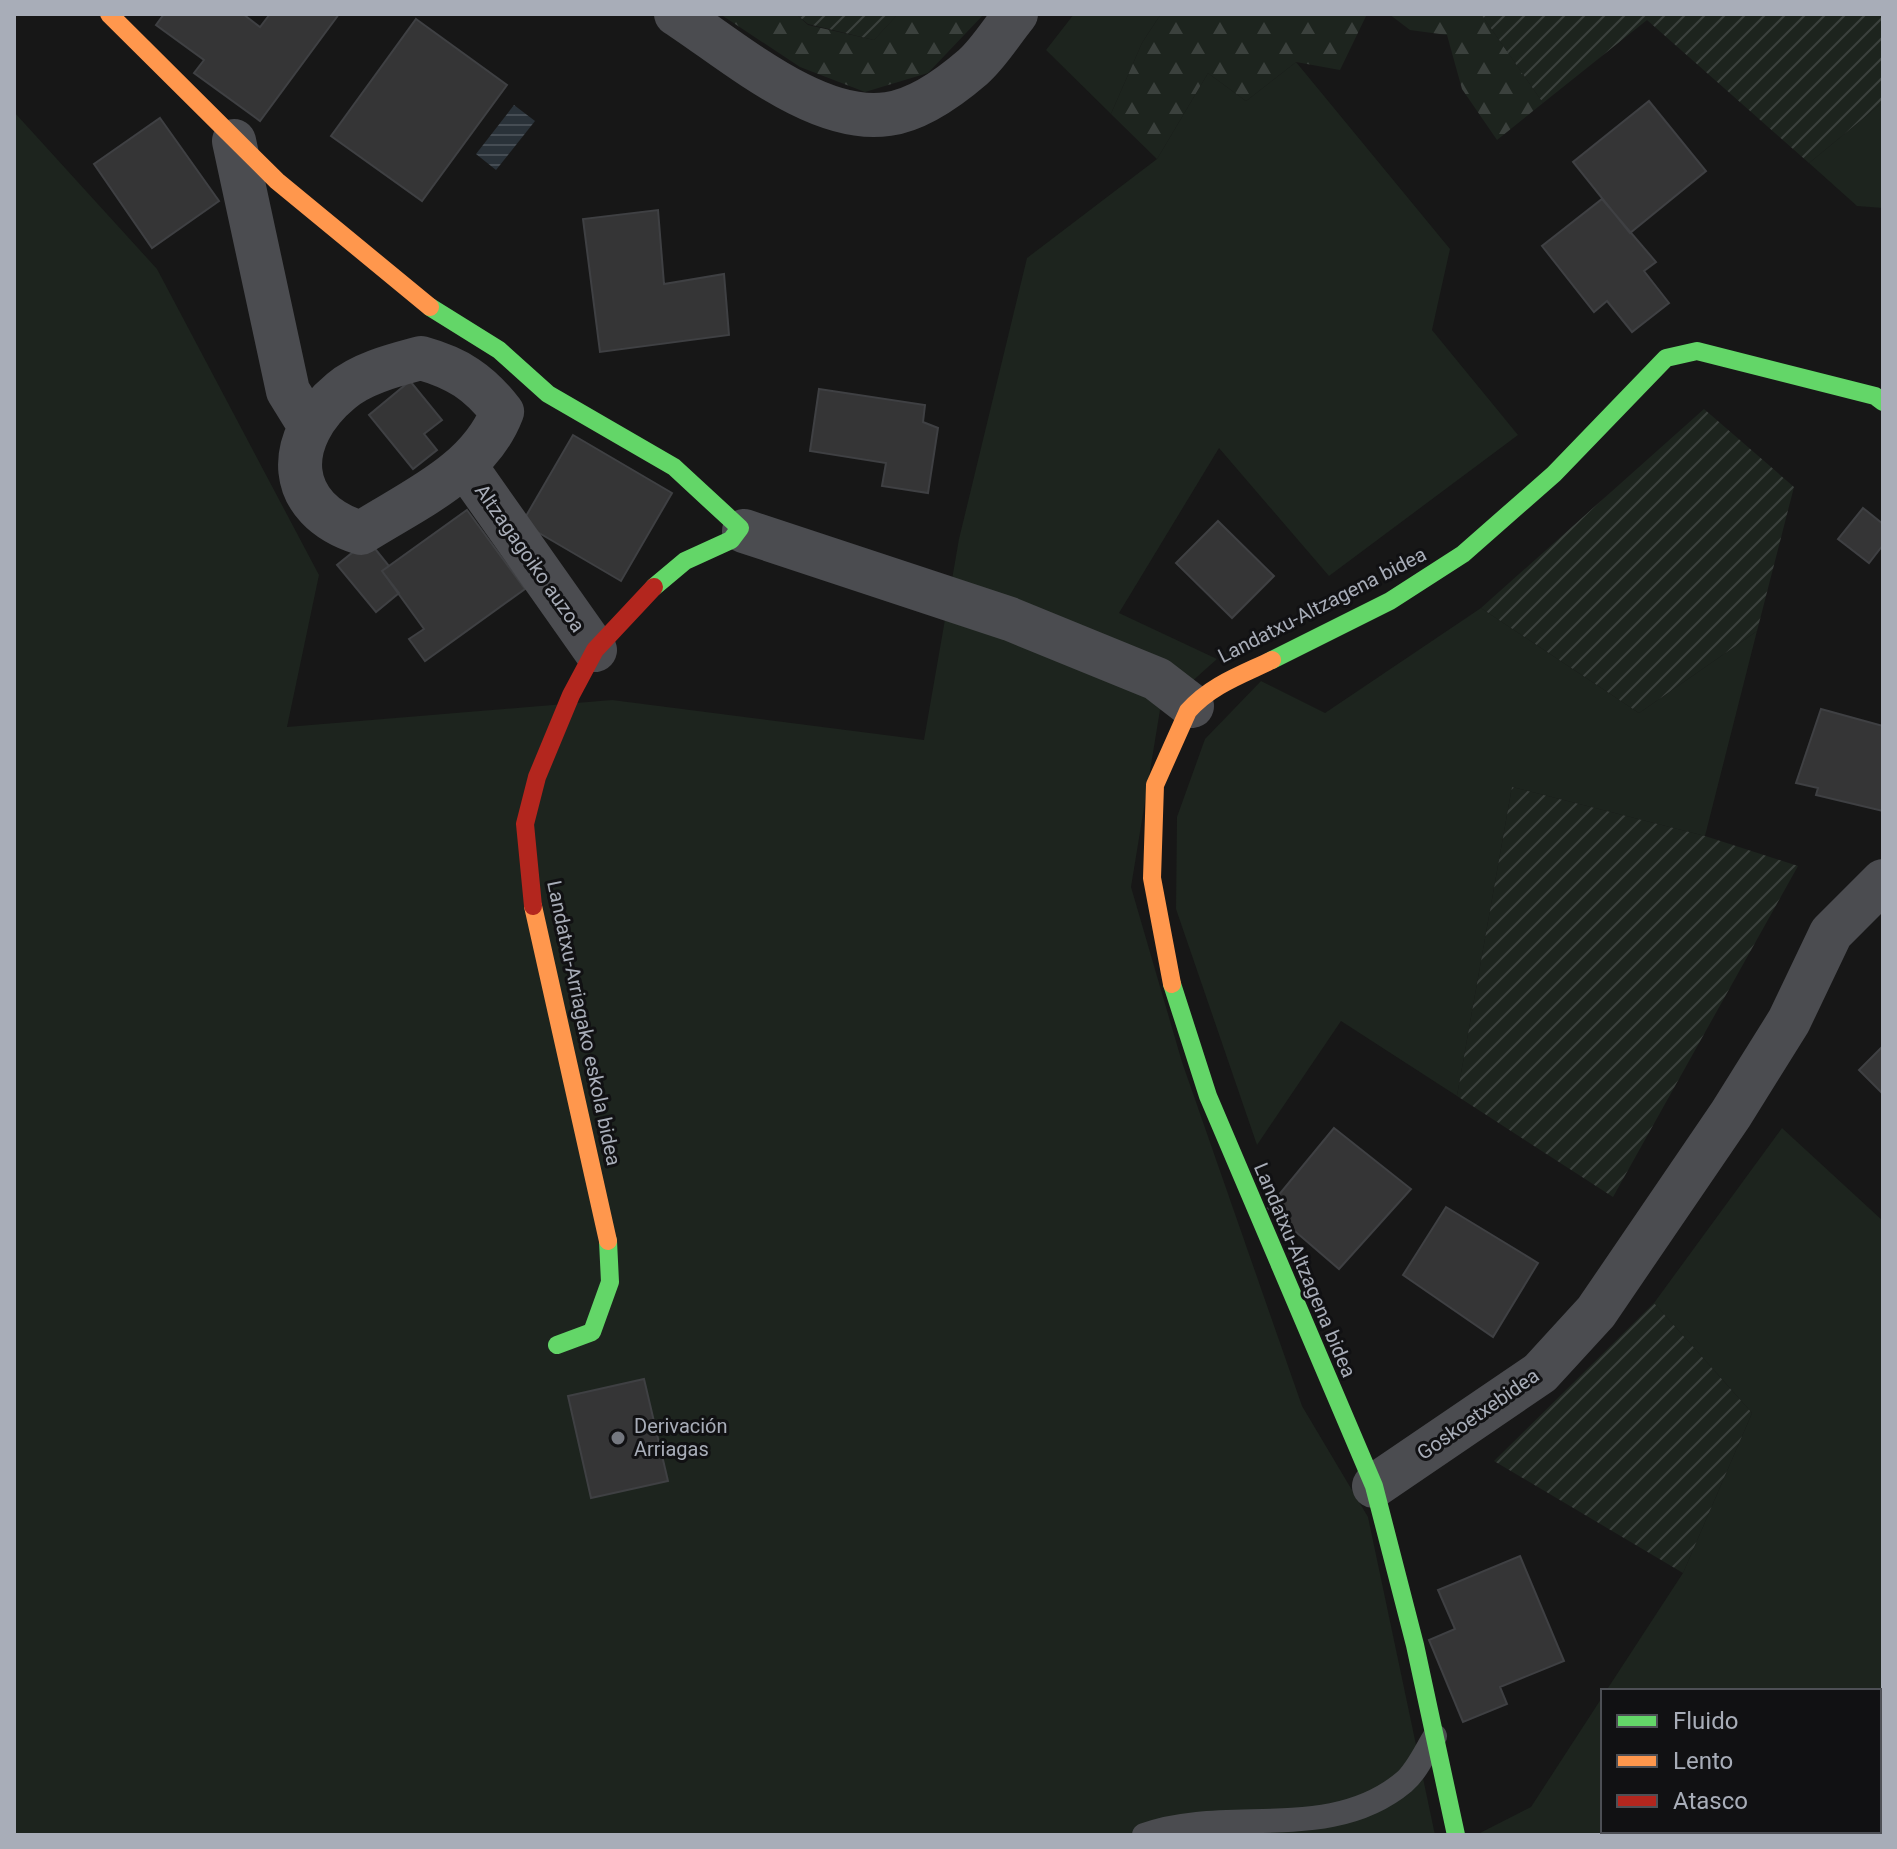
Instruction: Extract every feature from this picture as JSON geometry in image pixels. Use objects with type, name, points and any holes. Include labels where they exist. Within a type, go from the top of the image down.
[{"type":"street","name":"Landatxu-Arriagako eskola bidea","points":[[109,14],[277,181],[425,302],[499,350],[548,394],[674,467],[740,528],[731,540],[685,561],[654,587],[595,650],[571,695],[537,777],[525,824],[531,897],[608,1237],[610,1282],[592,1332],[557,1345]]},
{"type":"street","points":[[676,14],[796,92],[841,113],[889,114],[929,98],[975,65],[1016,14]]},
{"type":"street","points":[[234,141],[288,391],[309,425]]},
{"type":"street","name":"Landatxu-Altzagena bidea","points":[[1374,1486],[1237,1169],[1166,969],[1151,894],[1151,830],[1162,765],[1175,729],[1192,706],[1225,678],[1259,666],[1426,579],[1470,549],[1523,503],[1666,358],[1697,351],[1875,396],[1883,402]]},
{"type":"street","points":[[502,412],[483,387],[451,367],[421,358],[388,368],[342,390],[309,425],[298,458],[301,484],[315,506],[339,526],[361,533],[466,467],[494,432],[502,412],[548,394]]},
{"type":"street","name":"Altzagagoiko auzoa","points":[[466,467],[595,650]]},
{"type":"street","points":[[744,531],[1010,619],[1157,679],[1192,706]]},
{"type":"street","name":"Goskoetxebidea","points":[[1374,1486],[1540,1373],[1596,1312],[1731,1114],[1789,1021],[1831,933],[1883,881]]},
{"type":"street","points":[[1374,1486],[1436,1734],[1456,1835]]},
{"type":"lane","points":[[1144,1835],[1175,1824],[1310,1820],[1364,1805],[1406,1781],[1436,1734]]},
{"type":"green space","points":[[720,14],[796,14],[808,25],[874,40],[898,14],[984,14],[928,73],[865,92],[800,67]]},
{"type":"green space","points":[[796,14],[898,14],[874,40],[808,24]]},
{"type":"green space","points":[[1074,14],[1161,14],[1142,43],[1111,114],[1046,50]]},
{"type":"green space","points":[[1161,14],[1367,14],[1340,70],[1296,62],[1246,101],[1208,73],[1157,159],[1111,114],[1142,43]]},
{"type":"green space","points":[[1389,14],[1481,14],[1543,103],[1497,140],[1462,89],[1447,35],[1410,30]]},
{"type":"green space","points":[[1481,14],[1883,14],[1883,102],[1809,163],[1647,20],[1543,103]]},
{"type":"green space","points":[[1296,62],[1450,249],[1432,330],[1518,435],[1329,576],[1219,448],[1119,613],[1217,659],[1160,710],[1131,887],[1182,1062],[1302,1406],[1368,1517],[1435,1835],[14,1835],[15,113],[157,269],[319,575],[287,727],[612,700],[924,740],[959,539],[1027,258],[1157,159],[1208,73],[1246,101]]},
{"type":"green space","points":[[1883,102],[1883,208],[1857,206],[1809,163]]},
{"type":"green space","points":[[1704,409],[1794,487],[1757,631],[1639,713],[1481,608]]},
{"type":"green space","points":[[1481,608],[1639,713],[1757,631],[1705,836],[1512,787],[1457,1096],[1341,1021],[1257,1145],[1176,909],[1177,817],[1205,739],[1261,681],[1325,713]]},
{"type":"green space","points":[[1512,787],[1705,836],[1798,866],[1613,1197],[1457,1096]]},
{"type":"green space","points":[[1782,1128],[1883,1221],[1883,1835],[1476,1835],[1531,1807],[1601,1699],[1601,1833],[1881,1833],[1881,1689],[1607,1689],[1683,1573],[1752,1413],[1654,1303]]},
{"type":"green space","points":[[1654,1303],[1752,1413],[1683,1573],[1494,1461]]},
{"type":"shaded area","points":[[514,105],[535,121],[496,170],[476,154]]},
{"type":"building","points":[[164,14],[243,14],[260,27],[270,14],[339,14],[260,121],[194,73],[204,60],[156,25]]},
{"type":"building","points":[[416,19],[507,85],[422,201],[331,136]]},
{"type":"building","points":[[1649,101],[1706,171],[1630,233],[1573,162]]},
{"type":"building","points":[[160,118],[219,201],[152,248],[94,164]]},
{"type":"building","points":[[1602,199],[1656,262],[1644,271],[1669,303],[1632,332],[1607,301],[1594,312],[1542,246]]},
{"type":"building","points":[[658,210],[664,284],[724,274],[729,335],[600,352],[583,219]]},
{"type":"building","points":[[410,381],[442,420],[424,434],[437,450],[413,469],[369,415]]},
{"type":"building","points":[[819,389],[925,405],[923,422],[938,428],[928,493],[882,486],[886,463],[810,451]]},
{"type":"building","points":[[573,435],[672,493],[621,581],[522,523]]},
{"type":"building","points":[[1863,508],[1883,524],[1883,545],[1869,563],[1838,539]]},
{"type":"building","points":[[467,510],[525,589],[425,661],[409,639],[424,629],[382,571]]},
{"type":"building","points":[[1218,521],[1274,576],[1232,618],[1176,563]]},
{"type":"building","points":[[368,540],[389,566],[382,571],[399,593],[376,612],[337,565]]},
{"type":"building","points":[[1821,709],[1883,726],[1883,811],[1816,795],[1818,788],[1796,783]]},
{"type":"building","points":[[1883,1046],[1883,1094],[1859,1070]]},
{"type":"building","points":[[1334,1128],[1411,1189],[1339,1269],[1268,1208]]},
{"type":"building","points":[[1446,1207],[1538,1263],[1493,1337],[1403,1275]]},
{"type":"building","name":"Derivación Arriagas","points":[[644,1379],[668,1481],[591,1498],[568,1396]]},
{"type":"building","points":[[1520,1556],[1564,1661],[1500,1687],[1507,1704],[1463,1722],[1429,1640],[1455,1629],[1438,1590]]},
{"type":"traffic: fast","points":[[430,307],[499,350],[548,394],[674,467],[740,528],[731,540],[685,561],[654,587]]},
{"type":"traffic: fast","points":[[1272,660],[1390,601],[1463,554],[1554,474],[1666,358],[1697,351],[1875,396],[1883,402]]},
{"type":"traffic: fast","points":[[1172,984],[1208,1096],[1374,1486],[1415,1645],[1456,1835]]},
{"type":"traffic: fast","points":[[557,1345],[592,1332],[610,1282],[608,1241]]},
{"type":"traffic: slow","points":[[109,14],[277,181],[430,307]]},
{"type":"traffic: slow","points":[[1172,984],[1152,878],[1155,785],[1188,711],[1217,687],[1272,660]]},
{"type":"traffic: slow","points":[[533,906],[608,1241]]},
{"type":"traffic: jam","points":[[533,906],[525,824],[537,777],[571,695],[595,650],[654,587]]},
{"type":"place","name":"Derivación Arriagas","points":[[618,1438]]}]
